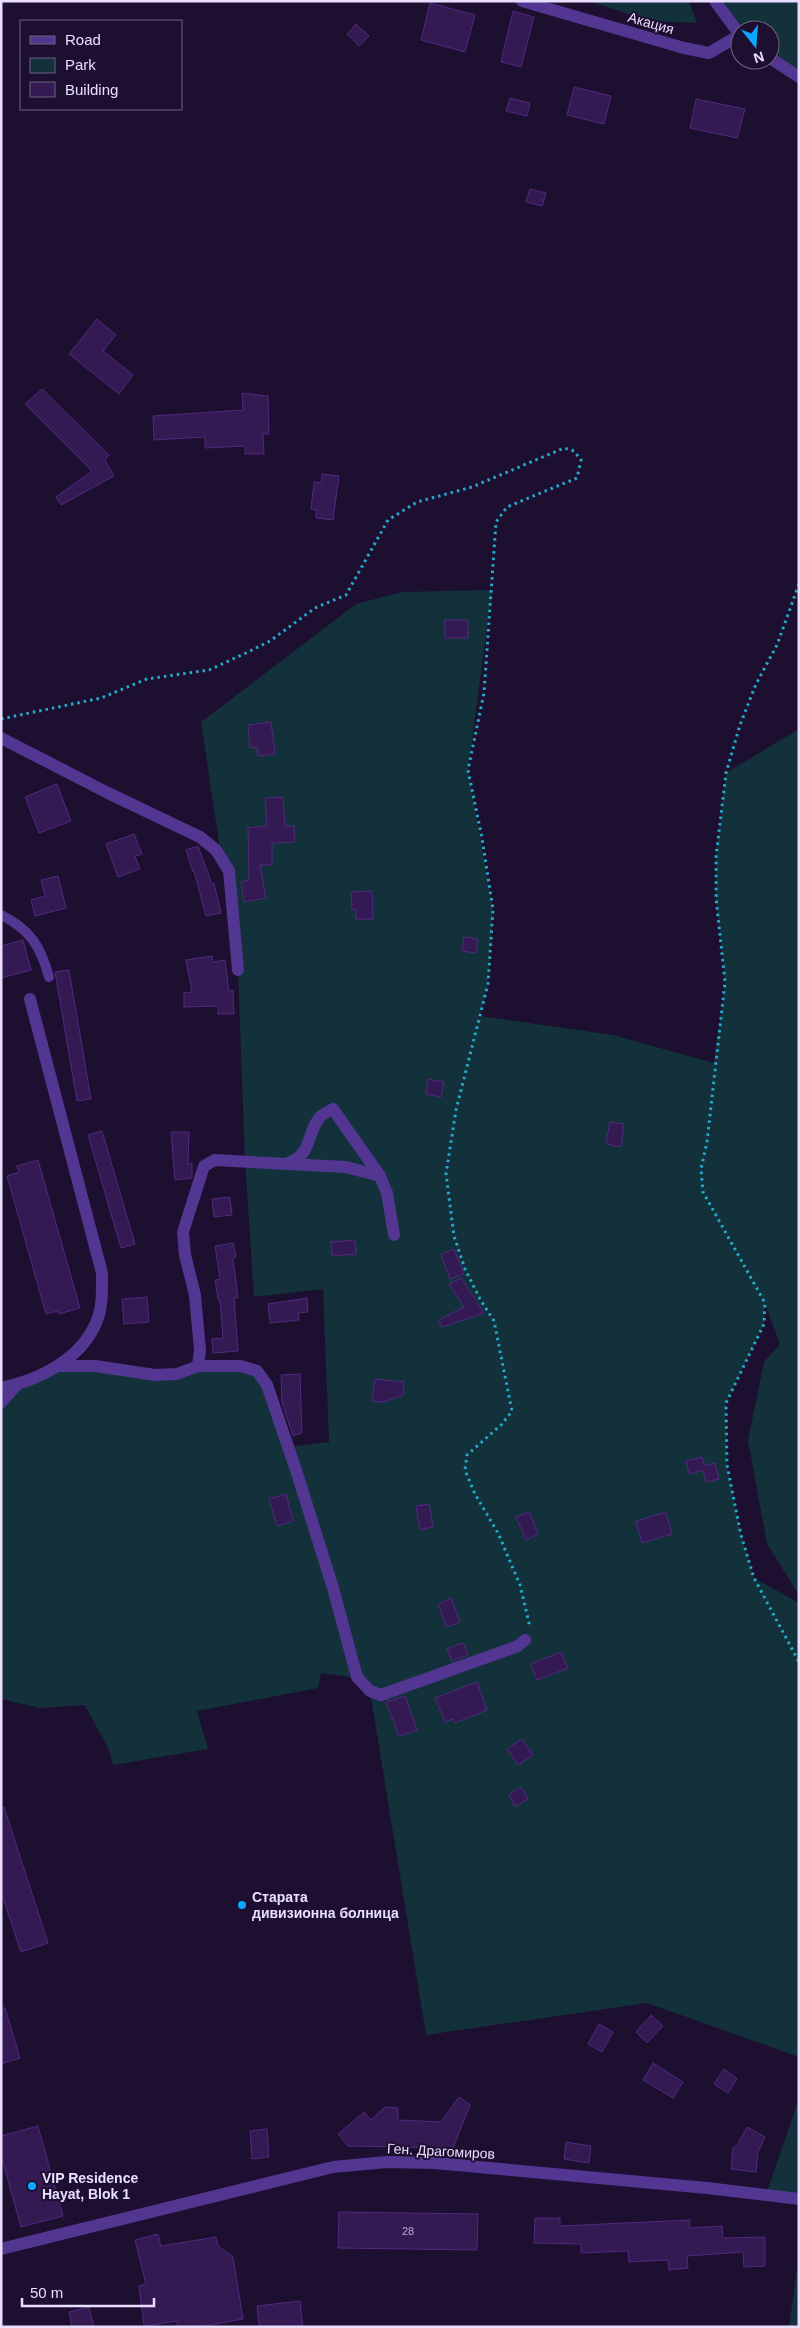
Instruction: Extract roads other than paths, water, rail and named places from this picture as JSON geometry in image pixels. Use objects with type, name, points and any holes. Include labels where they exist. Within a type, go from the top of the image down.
[{"type":"street","name":"Акация","points":[[522,1],[684,48],[709,53],[730,41]]},
{"type":"street","points":[[714,1],[730,22]]},
{"type":"street","points":[[780,65],[799,77]]},
{"type":"street","points":[[1,738],[108,793],[200,837],[216,850],[229,871],[238,970]]},
{"type":"street","points":[[1,1388],[19,1384],[59,1366],[80,1348],[96,1322],[102,1298],[102,1273],[30,1000]]},
{"type":"street","points":[[286,1164],[296,1160],[303,1154],[320,1117],[333,1109],[380,1176],[387,1193],[394,1236]]},
{"type":"street","points":[[198,1366],[200,1350],[195,1295],[183,1232],[204,1166],[216,1160],[346,1167],[380,1176]]},
{"type":"street","points":[[59,1366],[95,1366],[154,1375],[177,1374],[198,1366],[241,1366],[257,1371],[267,1385],[333,1588],[357,1678],[370,1691],[380,1695],[518,1646],[525,1640]]},
{"type":"street","name":"Ген. Драгомиров","points":[[1,2250],[333,2167],[387,2162],[435,2163],[697,2187],[799,2199]]},
{"type":"lane","points":[[1,915],[18,923],[34,941],[43,954],[49,977]]},
{"type":"lane","points":[[1,1404],[19,1384]]},
{"type":"place","name":"Старата дивизионна болница","points":[[242,1905]]},
{"type":"place","name":"VIP Residence Hayat, Blok 1","points":[[32,2186]]}]
